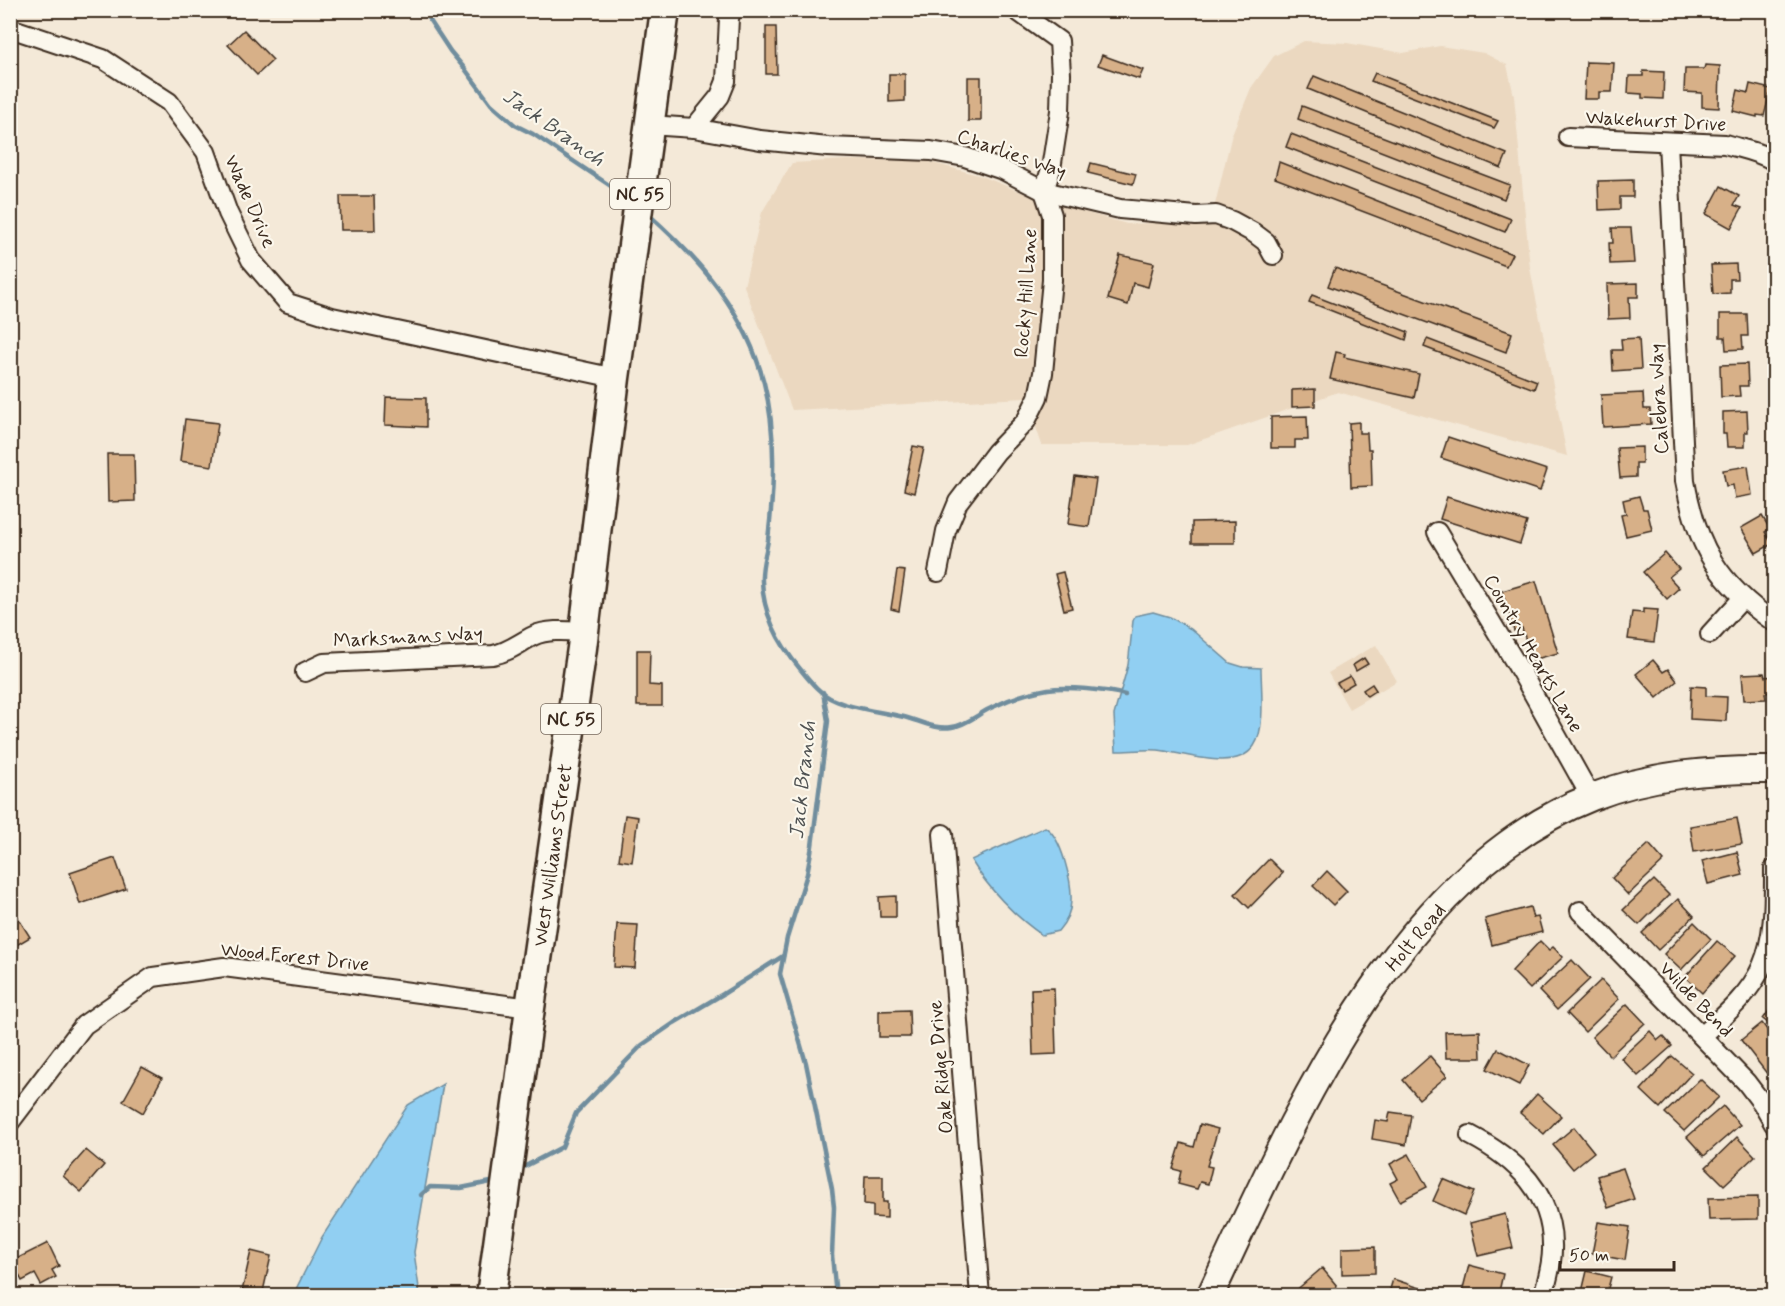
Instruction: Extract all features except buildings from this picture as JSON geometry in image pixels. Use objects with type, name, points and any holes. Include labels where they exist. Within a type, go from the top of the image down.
[{"type":"main road","name":"NC 55","points":[[615,378],[665,10]]},
{"type":"main road","name":"West Williams Street","points":[[491,1296],[582,648],[582,632],[615,378]]},
{"type":"street","points":[[694,128],[720,96],[726,81],[729,18],[732,10]]},
{"type":"street","points":[[1016,10],[1059,41],[1060,111],[1051,169],[1044,191]]},
{"type":"street","name":"Wade Drive","points":[[10,28],[103,59],[169,102],[206,152],[228,213],[251,260],[288,303],[332,317],[615,378]]},
{"type":"street","name":"Charlies Way","points":[[649,125],[694,128],[760,140],[828,147],[931,151],[965,157],[1003,170],[1044,191],[1120,209],[1196,216],[1216,215],[1254,233],[1266,242],[1273,255]]},
{"type":"street","name":"Wakehurst Drive","points":[[1568,137],[1725,144],[1749,150],[1774,161]]},
{"type":"street","name":"Calebra Way","points":[[1668,142],[1685,481],[1691,514],[1711,559],[1742,599],[1774,622]]},
{"type":"street","name":"Rocky Hill Lane","points":[[938,572],[946,531],[958,502],[996,452],[1026,421],[1038,397],[1043,373],[1052,280],[1052,215],[1044,191]]},
{"type":"street","name":"Country Hearts Lane","points":[[1437,532],[1521,672],[1591,797]]},
{"type":"street","points":[[1710,634],[1742,599]]},
{"type":"street","name":"Marksmans Way","points":[[305,672],[324,663],[494,655],[506,652],[536,634],[563,631],[582,632]]},
{"type":"street","name":"Holt Road","points":[[1210,1296],[1297,1117],[1349,1023],[1387,969],[1441,904],[1467,877],[1541,822],[1591,797],[1645,781],[1692,773],[1774,770]]},
{"type":"street","name":"Oak Ridge Drive","points":[[943,834],[980,1296]]},
{"type":"street","points":[[1702,1036],[1739,999],[1762,966],[1771,928],[1774,869]]},
{"type":"street","name":"Wilde Bend","points":[[1580,911],[1746,1082],[1774,1124]]},
{"type":"street","name":"Wood Forest Drive","points":[[10,1122],[84,1024],[153,977],[224,968],[530,1008]]},
{"type":"street","points":[[1470,1135],[1497,1149],[1521,1171],[1543,1202],[1549,1219],[1552,1250],[1543,1296]]},
{"type":"shaded area","points":[[1304,41],[1347,43],[1403,53],[1440,46],[1484,53],[1507,65],[1514,96],[1530,268],[1567,456],[1338,392],[1187,445],[1042,445],[1026,398],[792,410],[744,286],[762,212],[792,163],[846,160],[926,161],[982,176],[1038,199],[1127,224],[1211,221],[1232,134],[1251,88],[1274,56]]},
{"type":"shaded area","points":[[1376,645],[1397,681],[1349,709],[1328,673]]},
{"type":"water","points":[[1153,612],[1170,617],[1191,629],[1230,663],[1243,667],[1261,668],[1260,729],[1258,739],[1246,754],[1223,760],[1158,750],[1116,751],[1114,715],[1128,665],[1133,621],[1135,616]]},
{"type":"water","points":[[1045,827],[1056,840],[1065,861],[1071,901],[1067,917],[1058,931],[1042,935],[1002,901],[971,860]]},
{"type":"water","points":[[443,1084],[414,1252],[420,1295],[293,1295],[322,1237],[408,1105]]},
{"type":"waterway","name":"Jack Branch","points":[[423,10],[450,51],[491,104],[515,125],[533,134],[630,199]]},
{"type":"waterway","name":"Jack Branch","points":[[648,214],[686,250],[719,290],[746,334],[756,358],[768,402],[773,441],[772,501],[762,571],[765,606],[779,639],[816,687],[829,697],[851,706],[946,728],[963,724],[1013,699],[1048,689],[1087,689],[1125,695]]},
{"type":"waterway","name":"Jack Branch","points":[[823,692],[828,721],[812,846],[807,874],[787,938],[780,974],[806,1063],[832,1189],[834,1207],[832,1255],[836,1296]]},
{"type":"waterway","points":[[518,1170],[562,1147],[576,1113],[642,1045],[783,956]]},
{"type":"waterway","points":[[421,1195],[430,1187],[461,1188],[496,1181]]}]
